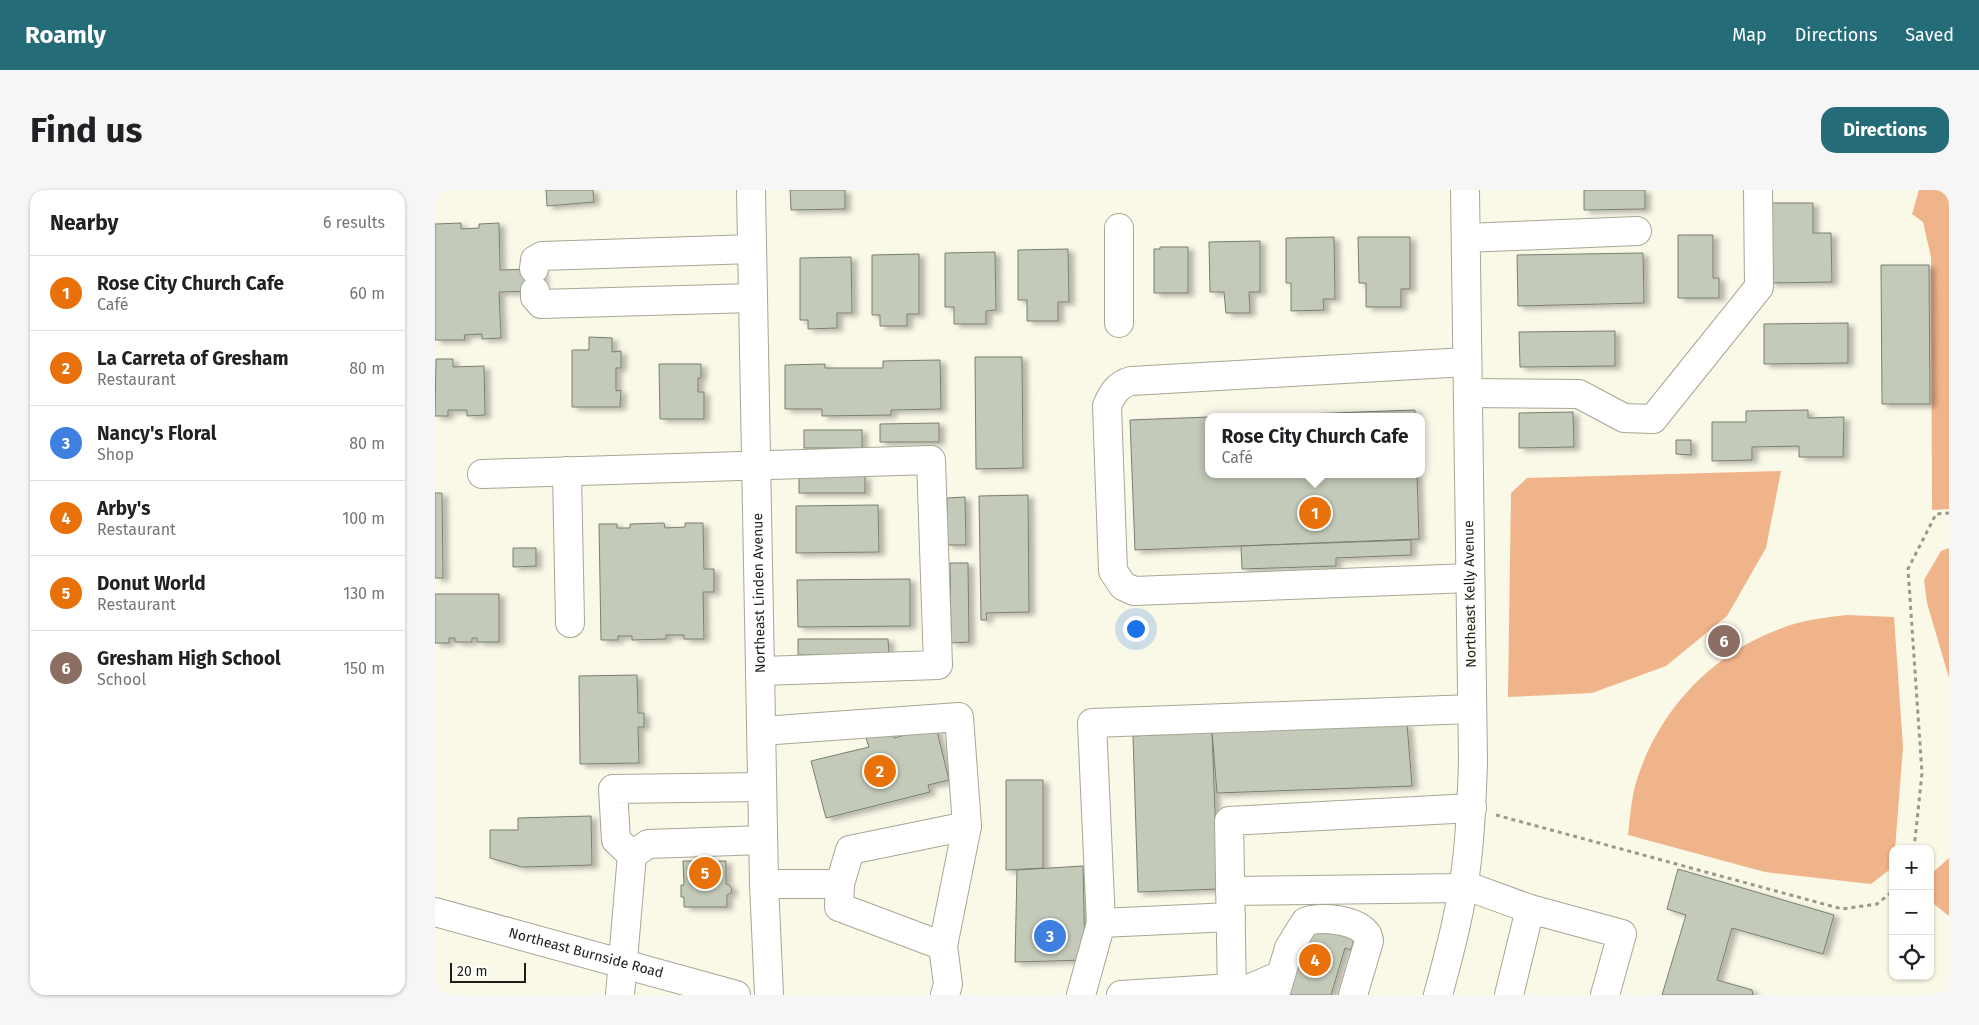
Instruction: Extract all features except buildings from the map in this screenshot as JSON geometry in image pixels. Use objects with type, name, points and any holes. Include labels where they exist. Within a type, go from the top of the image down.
[{"type":"street","name":"Northeast Linden Avenue","points":[[751,190],[763,840],[769,995]]},
{"type":"street","name":"Northeast Kelly Avenue","points":[[1438,995],[1463,887],[1472,808],[1465,190]]},
{"type":"street","points":[[1468,393],[1579,394],[1624,418],[1653,419],[1759,287],[1758,190]]},
{"type":"street","points":[[1119,228],[1119,323]]},
{"type":"street","points":[[1466,238],[1637,231]]},
{"type":"street","points":[[752,249],[542,256],[535,260],[535,297],[541,304],[753,298]]},
{"type":"street","points":[[1467,362],[1131,381],[1118,386],[1107,406],[1113,571],[1117,580],[1128,589],[1133,591],[1470,578]]},
{"type":"street","points":[[482,474],[931,460],[937,665],[760,671]]},
{"type":"street","points":[[567,471],[570,623]]},
{"type":"street","points":[[1081,995],[1101,923],[1092,723],[1472,709]]},
{"type":"street","points":[[761,731],[959,717],[967,826],[943,946],[948,984],[945,995]]},
{"type":"street","points":[[632,855],[617,840],[613,789],[762,787]]},
{"type":"street","points":[[1233,993],[1229,821],[1472,808]]},
{"type":"street","points":[[943,946],[839,907],[840,884],[850,850],[967,826]]},
{"type":"street","points":[[632,855],[648,844],[763,840]]},
{"type":"street","points":[[620,995],[632,855]]},
{"type":"street","points":[[764,884],[840,884]]},
{"type":"street","points":[[1101,923],[1230,904],[1463,887],[1530,909],[1622,934],[1605,995]]},
{"type":"street","points":[[1509,995],[1530,909]]},
{"type":"street","name":"Northeast Burnside Road","points":[[435,912],[725,993]]},
{"type":"street","points":[[1121,995],[1233,993],[1278,985],[1289,948],[1305,922],[1320,918],[1359,926],[1367,933],[1369,942],[1353,995]]},
{"type":"path","points":[[1914,845],[1922,774],[1908,569],[1936,514],[1949,513]]},
{"type":"path","points":[[1472,808],[1842,909],[1877,904],[1889,894]]},
{"type":"shaded area","points":[[1919,190],[1949,190],[1949,509],[1932,510],[1931,257],[1923,222],[1912,214]]},
{"type":"shaded area","points":[[1781,471],[1766,548],[1727,616],[1666,666],[1592,693],[1508,697],[1511,493],[1527,478]]},
{"type":"shaded area","points":[[1949,548],[1949,678],[1927,603],[1924,580],[1941,551]]},
{"type":"shaded area","points":[[1847,615],[1894,617],[1903,747],[1895,845],[1889,845],[1889,870],[1871,884],[1765,872],[1628,835],[1635,786],[1645,758],[1658,731],[1694,685],[1716,665],[1740,648],[1766,634],[1800,622]]},
{"type":"shaded area","points":[[1949,858],[1949,916],[1934,904],[1934,871]]},
{"type":"place","name":"Rose City Church Cafe","points":[[1315,513]]},
{"type":"place","name":"Gresham High School","points":[[1724,641]]},
{"type":"place","name":"La Carreta of Gresham","points":[[880,771]]},
{"type":"place","name":"Donut World","points":[[705,873]]},
{"type":"place","name":"Nancy's Floral","points":[[1050,936]]},
{"type":"place","name":"Arby's","points":[[1315,960]]}]
